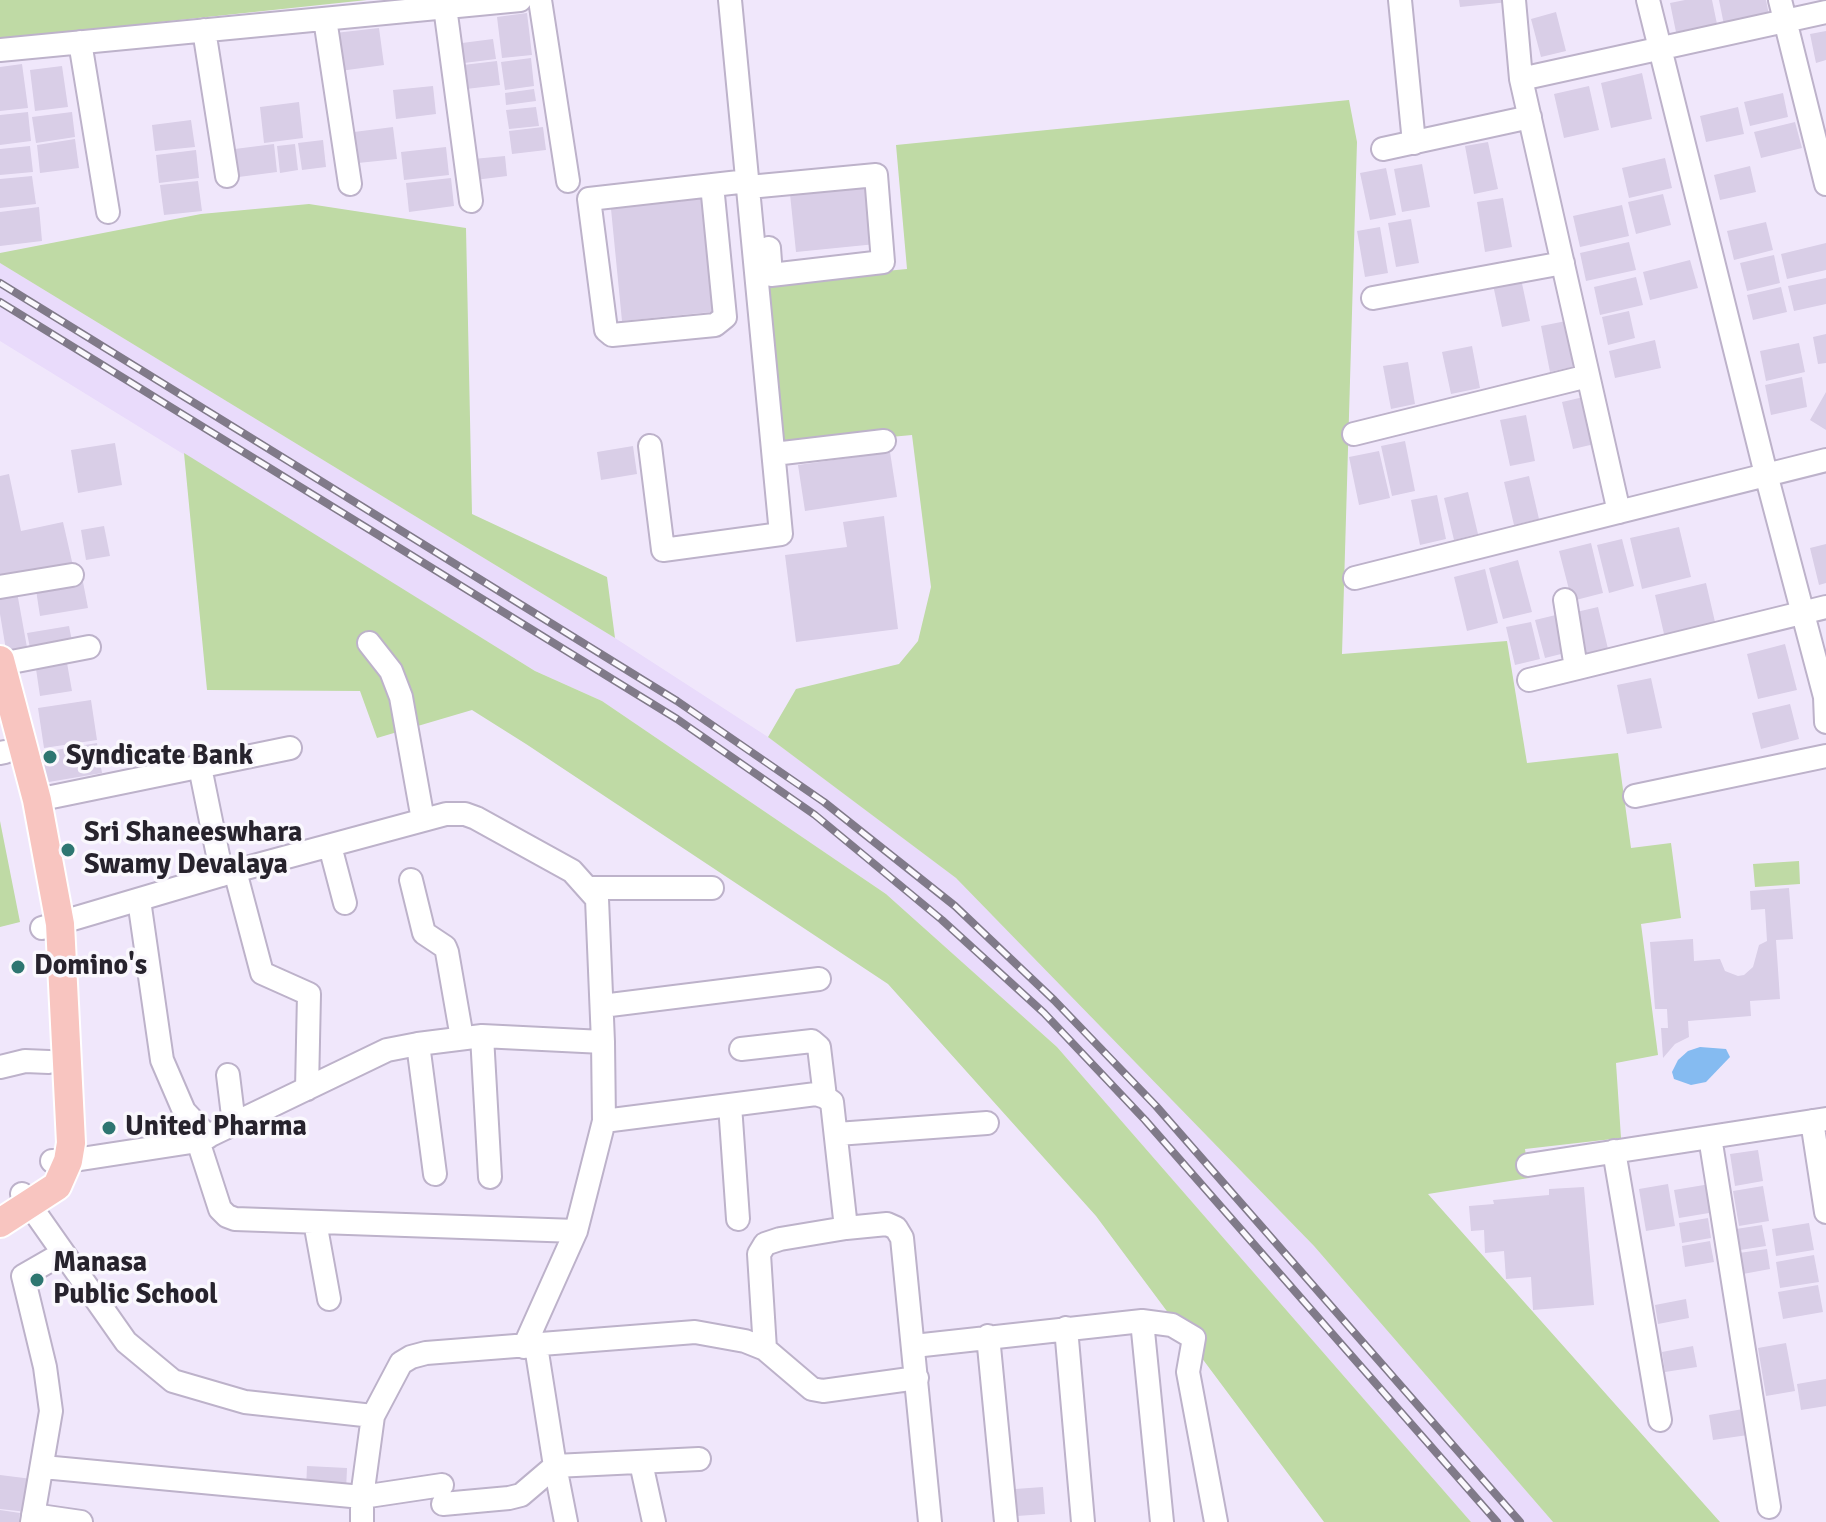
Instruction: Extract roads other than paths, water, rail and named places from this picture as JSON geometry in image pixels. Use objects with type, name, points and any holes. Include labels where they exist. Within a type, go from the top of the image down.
[{"type":"main road","points":[[1,662],[37,800],[71,1143],[60,1161]]},
{"type":"main road","points":[[0,1223],[17,1202],[57,1186],[60,1161],[55,1144],[49,1062],[51,926],[2,747]]},
{"type":"street","points":[[0,50],[520,0]]},
{"type":"street","points":[[540,0],[568,181]]},
{"type":"street","points":[[650,446],[662,548],[665,551],[781,534],[753,184],[730,0]]},
{"type":"street","points":[[1400,0],[1414,143]]},
{"type":"street","points":[[1514,0],[1521,79],[1619,512]]},
{"type":"street","points":[[1648,0],[1825,697],[1826,722]]},
{"type":"street","points":[[445,7],[471,201]]},
{"type":"street","points":[[1521,79],[1659,49],[1783,10],[1826,12]]},
{"type":"street","points":[[1783,10],[1826,184]]},
{"type":"street","points":[[325,19],[350,184]]},
{"type":"street","points":[[204,30],[227,176]]},
{"type":"street","points":[[80,42],[108,212]]},
{"type":"street","points":[[1383,149],[1530,117]]},
{"type":"street","points":[[712,185],[725,317],[715,325],[612,335],[606,330],[589,199],[712,185],[876,175],[883,262],[771,275],[753,184]]},
{"type":"street","points":[[1373,298],[1563,263]]},
{"type":"street","points":[[1354,434],[1588,376]]},
{"type":"street","points":[[774,454],[884,441]]},
{"type":"street","points":[[1355,578],[1826,460]]},
{"type":"street","points":[[0,587],[72,575]]},
{"type":"street","points":[[1565,600],[1576,668]]},
{"type":"street","points":[[1529,680],[1826,607]]},
{"type":"street","points":[[369,643],[391,671],[401,697],[423,820]]},
{"type":"street","points":[[1,662],[89,647]]},
{"type":"street","points":[[37,800],[290,748]]},
{"type":"street","points":[[1635,796],[1826,756]]},
{"type":"street","points":[[200,767],[229,873],[262,973],[309,994],[307,1089]]},
{"type":"street","points":[[51,926],[229,873],[446,814],[465,814],[476,818],[572,871],[590,888],[597,899],[604,1121],[576,1231],[530,1346],[566,1522]]},
{"type":"street","points":[[330,846],[345,903]]},
{"type":"street","points":[[411,880],[424,933],[447,952],[472,1037],[490,1177]]},
{"type":"street","points":[[590,888],[712,888]]},
{"type":"street","points":[[139,900],[162,1060],[184,1111],[203,1139],[220,1209],[227,1216],[235,1219],[576,1231]]},
{"type":"street","points":[[602,1006],[819,979]]},
{"type":"street","points":[[60,1161],[203,1139],[387,1050],[472,1037],[603,1042]]},
{"type":"street","points":[[741,1049],[812,1041],[819,1047],[825,1097]]},
{"type":"street","points":[[418,1044],[435,1174]]},
{"type":"street","points":[[0,1067],[25,1061],[49,1062]]},
{"type":"street","points":[[228,1075],[234,1124]]},
{"type":"street","points":[[604,1121],[816,1094],[825,1097],[832,1102],[846,1228]]},
{"type":"street","points":[[730,1105],[738,1219]]},
{"type":"street","points":[[1528,1165],[1819,1120],[1826,1212]]},
{"type":"street","points":[[837,1134],[987,1123]]},
{"type":"street","points":[[1710,1137],[1769,1507]]},
{"type":"street","points":[[1614,1151],[1660,1420]]},
{"type":"street","points":[[17,1202],[63,1253],[126,1342],[173,1381],[245,1402],[373,1416]]},
{"type":"street","points":[[315,1222],[329,1299]]},
{"type":"street","points":[[765,1349],[759,1254],[765,1244],[846,1228],[887,1224],[896,1228],[902,1238],[930,1522]]},
{"type":"street","points":[[63,1253],[23,1276],[45,1367],[51,1411],[33,1518],[81,1522]]},
{"type":"street","points":[[914,1346],[1142,1321],[1172,1325],[1194,1338],[1188,1372],[1216,1522]]},
{"type":"street","points":[[1142,1321],[1162,1522]]},
{"type":"street","points":[[1066,1328],[1083,1522]]},
{"type":"street","points":[[362,1522],[362,1497],[373,1416],[401,1363],[426,1353],[695,1332],[745,1341],[765,1349],[812,1389],[823,1391],[917,1378]]},
{"type":"street","points":[[988,1336],[1006,1522]]},
{"type":"street","points":[[43,1467],[362,1497],[442,1495],[509,1498],[521,1495],[555,1466],[699,1459]]},
{"type":"street","points":[[641,1463],[654,1522]]},
{"type":"water","points":[[1700,1047],[1726,1049],[1730,1057],[1706,1082],[1691,1085],[1674,1079],[1672,1072],[1678,1060],[1688,1051]]},
{"type":"railway","points":[[0,283],[677,701],[824,802],[955,906],[1054,1000],[1156,1106],[1520,1522]]},
{"type":"railway","points":[[0,302],[677,719],[815,815],[942,920],[1044,1013],[1145,1120],[1497,1522]]},
{"type":"place","name":"Syndicate Bank","points":[[50,757]]},
{"type":"place","name":"Sri Shaneeswhara Swamy Devalaya","points":[[68,850]]},
{"type":"place","name":"Domino's","points":[[18,967]]},
{"type":"place","name":"United Pharma","points":[[109,1128]]},
{"type":"place","name":"Manasa Public School","points":[[37,1280]]}]
